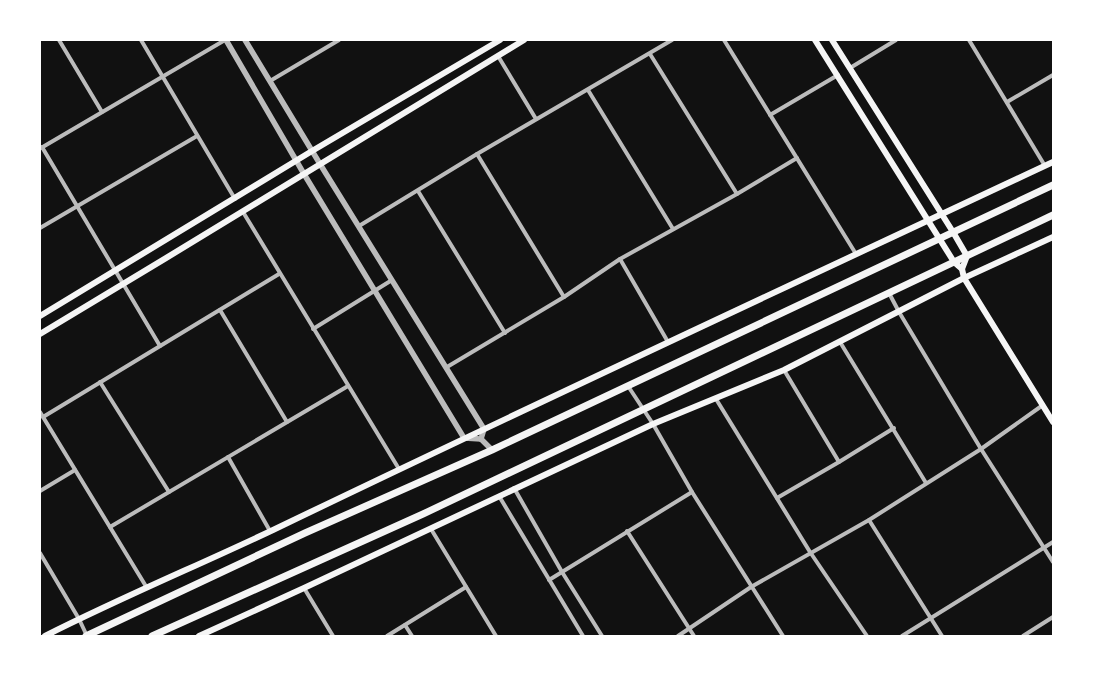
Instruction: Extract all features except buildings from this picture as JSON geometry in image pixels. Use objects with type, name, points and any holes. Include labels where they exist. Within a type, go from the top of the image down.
[{"type":"main road","points":[[40,334],[524,40]]},
{"type":"main road","points":[[815,40],[954,262],[962,269]]},
{"type":"main road","points":[[832,40],[954,232],[967,256],[962,269],[964,278],[1053,422]]},
{"type":"main road","points":[[40,316],[312,151],[498,41]]},
{"type":"main road","points":[[45,636],[1053,162]]},
{"type":"main road","points":[[87,636],[319,526],[492,450],[939,238],[1053,186]]},
{"type":"main road","points":[[152,636],[423,514],[889,292],[1053,216]]},
{"type":"main road","points":[[199,636],[431,529],[514,488],[653,424],[784,370],[964,278],[1053,237]]},
{"type":"street","points":[[59,40],[102,112]]},
{"type":"street","points":[[140,40],[235,199]]},
{"type":"street","points":[[160,346],[41,148],[226,40],[296,161],[464,438],[481,439],[492,450]]},
{"type":"street","points":[[245,40],[484,429],[481,439]]},
{"type":"street","points":[[270,82],[337,40]]},
{"type":"street","points":[[358,226],[536,119],[672,40]]},
{"type":"street","points":[[724,40],[856,254]]},
{"type":"street","points":[[850,68],[896,40]]},
{"type":"street","points":[[969,40],[1046,166]]},
{"type":"street","points":[[650,54],[737,194]]},
{"type":"street","points":[[498,56],[536,119]]},
{"type":"street","points":[[770,115],[838,75]]},
{"type":"street","points":[[1007,102],[1053,75]]},
{"type":"street","points":[[588,90],[673,229]]},
{"type":"street","points":[[40,228],[196,136]]},
{"type":"street","points":[[477,154],[564,297]]},
{"type":"street","points":[[447,368],[564,297],[620,259],[737,194],[796,158]]},
{"type":"street","points":[[418,191],[505,333]]},
{"type":"street","points":[[243,212],[279,274],[399,469]]},
{"type":"street","points":[[620,259],[668,342]]},
{"type":"street","points":[[43,417],[279,274]]},
{"type":"street","points":[[313,329],[392,280]]},
{"type":"street","points":[[889,292],[898,312],[981,449],[1053,562]]},
{"type":"street","points":[[220,310],[288,422]]},
{"type":"street","points":[[840,342],[894,428],[926,483]]},
{"type":"street","points":[[784,370],[839,462]]},
{"type":"street","points":[[100,382],[169,492]]},
{"type":"street","points":[[110,527],[348,386]]},
{"type":"street","points":[[628,386],[653,424],[692,492],[783,636]]},
{"type":"street","points":[[716,399],[810,552],[867,636]]},
{"type":"street","points":[[678,636],[751,587],[810,552],[869,520],[981,449],[1043,405]]},
{"type":"street","points":[[40,412],[147,588]]},
{"type":"street","points":[[777,498],[894,428]]},
{"type":"street","points":[[228,458],[270,531]]},
{"type":"street","points":[[40,491],[75,470]]},
{"type":"street","points":[[514,488],[562,572],[602,636]]},
{"type":"street","points":[[549,580],[692,492]]},
{"type":"street","points":[[499,496],[583,636]]},
{"type":"street","points":[[869,520],[942,636]]},
{"type":"street","points":[[431,529],[496,636]]},
{"type":"street","points":[[627,531],[694,636]]},
{"type":"street","points":[[902,636],[1053,542]]},
{"type":"street","points":[[40,553],[79,619],[87,636]]},
{"type":"street","points":[[387,636],[466,587]]},
{"type":"street","points":[[304,588],[333,636]]},
{"type":"street","points":[[1023,636],[1053,617]]},
{"type":"street","points":[[405,625],[412,636]]}]
